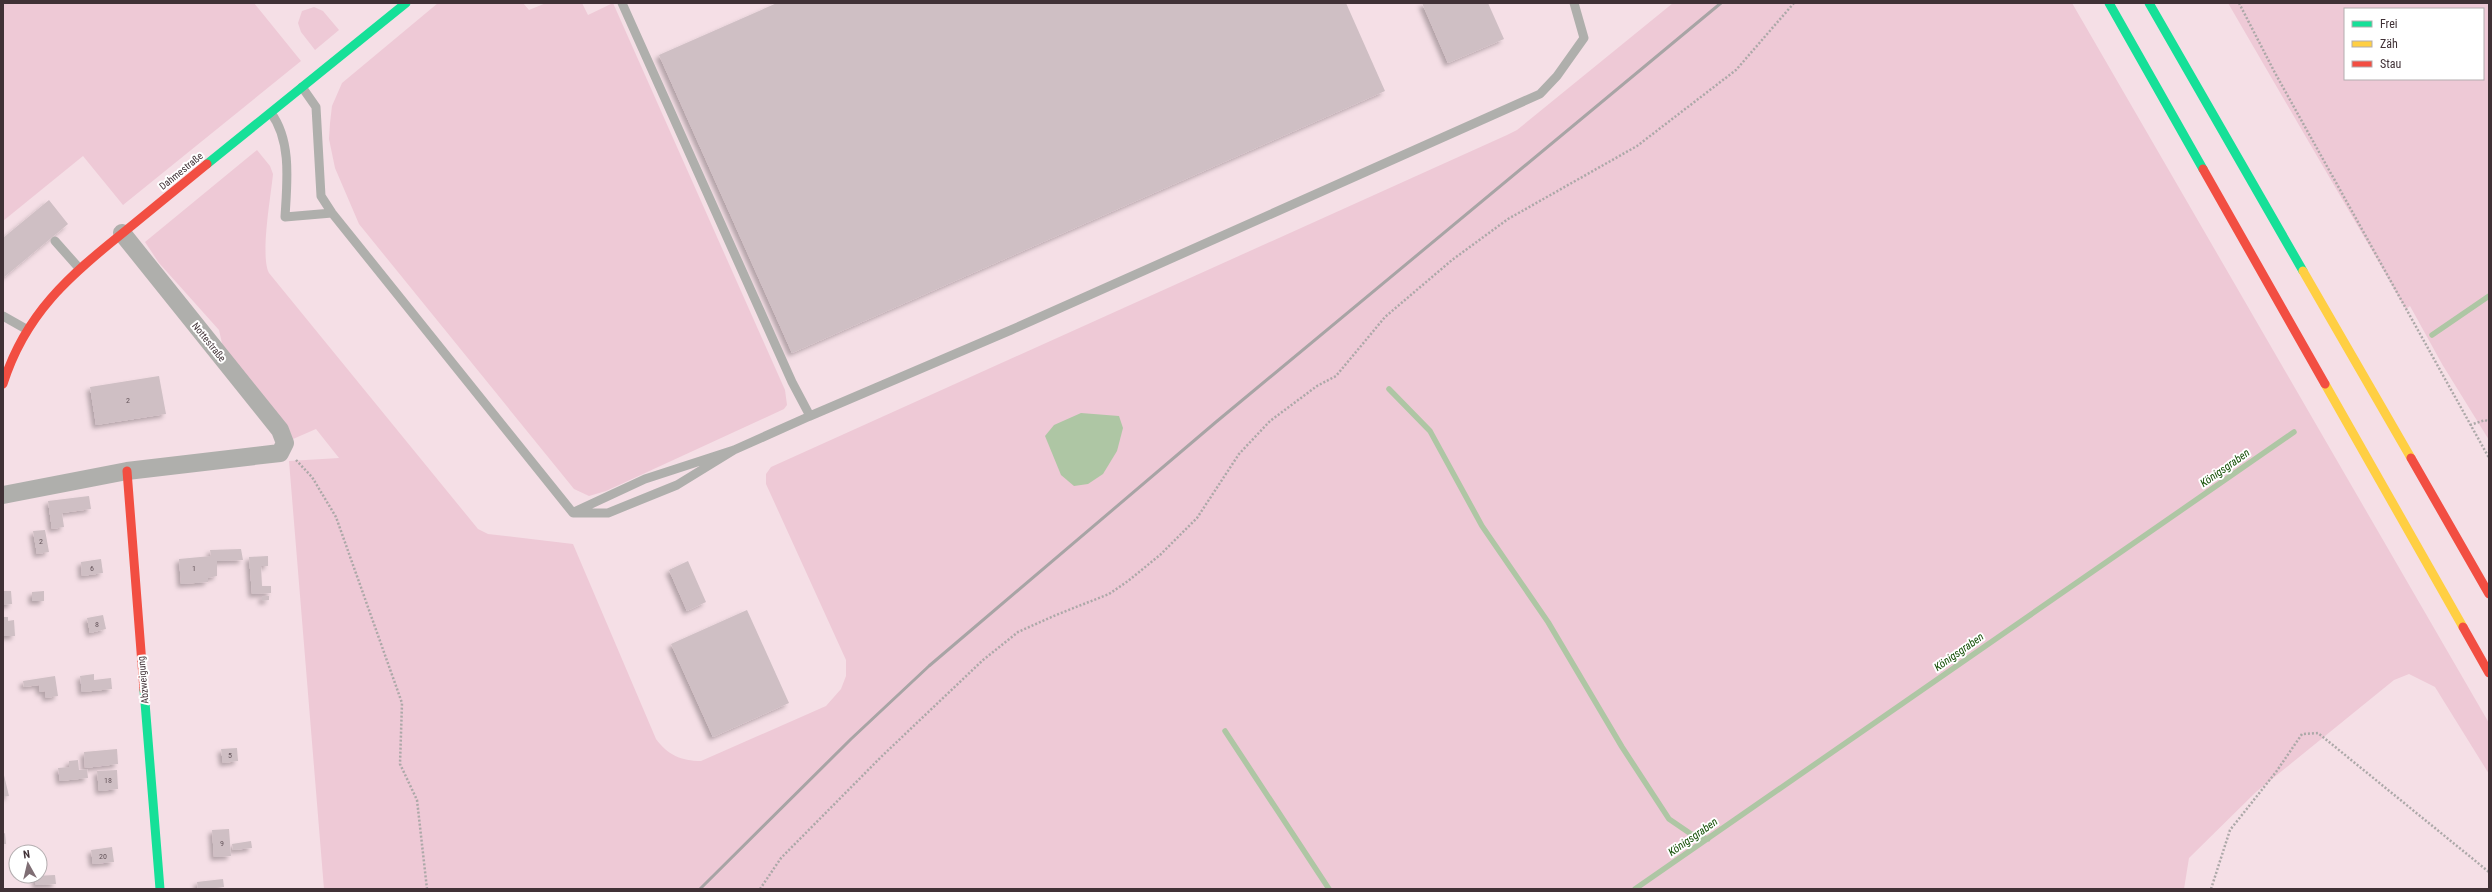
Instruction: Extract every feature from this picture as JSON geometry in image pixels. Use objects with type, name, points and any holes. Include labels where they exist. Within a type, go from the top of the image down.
[{"type":"main road","name":"Dahmestraße","points":[[3,384],[26,329],[53,292],[79,268],[406,3]]},
{"type":"main road","points":[[2109,3],[2489,673]]},
{"type":"main road","points":[[2149,3],[2489,594]]},
{"type":"main road","name":"Abzweigung","points":[[127,472],[160,889]]},
{"type":"street","name":"Nottestraße","points":[[122,233],[280,430],[285,442],[282,449]]},
{"type":"street","points":[[3,495],[127,472],[282,449]]},
{"type":"lane","points":[[622,3],[792,382],[810,416]]},
{"type":"lane","points":[[573,512],[645,479],[734,450],[1018,327],[1540,94],[1557,76],[1584,38],[1574,3]]},
{"type":"lane","points":[[302,87],[316,106],[322,196],[332,213],[573,512],[608,513],[677,485],[734,450]]},
{"type":"lane","points":[[271,113],[279,124],[288,172],[284,216],[332,213]]},
{"type":"lane","points":[[55,242],[79,268]]},
{"type":"lane","points":[[3,316],[26,329]]},
{"type":"path","points":[[760,889],[781,858],[881,757],[983,660],[1018,632],[1109,594],[1138,573],[1160,555],[1197,518],[1239,454],[1270,421],[1317,386],[1336,376],[1385,317],[1452,260],[1508,219],[1637,146],[1736,70],[1794,3]]},
{"type":"path","points":[[2239,3],[2274,71],[2489,458]]},
{"type":"path","points":[[2470,425],[2485,420],[2489,422]]},
{"type":"path","points":[[282,449],[312,477],[336,517],[402,703],[400,764],[417,800],[427,889]]},
{"type":"path","points":[[2210,889],[2230,830],[2276,772],[2302,734],[2318,733],[2489,872]]},
{"type":"shaded area","points":[[3,3],[254,3],[301,61],[123,205],[83,156],[3,221]]},
{"type":"shaded area","points":[[438,3],[523,3],[529,10],[546,3],[582,3],[588,15],[613,3],[785,390],[787,405],[784,409],[606,491],[589,496],[574,489],[359,224],[335,168],[329,139],[330,123],[332,106],[342,83]]},
{"type":"shaded area","points":[[1673,3],[2072,3],[2489,723],[2489,774],[2435,687],[2409,674],[2394,680],[2256,792],[2189,858],[2184,889],[324,889],[289,461],[339,458],[316,429],[293,439],[288,427],[224,352],[219,330],[159,263],[145,242],[257,150],[270,166],[273,174],[266,240],[267,265],[269,273],[478,529],[488,534],[573,544],[656,739],[665,749],[676,756],[687,760],[701,761],[826,706],[841,689],[846,676],[846,660],[766,484],[766,474],[771,467],[1517,130]]},
{"type":"shaded area","points":[[2228,3],[2489,3],[2489,440],[2442,364],[2410,306],[2406,309]]},
{"type":"shaded area","points":[[314,7],[323,11],[339,30],[315,50],[301,32],[298,23],[302,11]]},
{"type":"shaded area","points":[[1081,413],[1119,416],[1123,428],[1117,451],[1103,474],[1088,484],[1074,486],[1061,475],[1045,436],[1054,425]]},
{"type":"building","points":[[777,3],[1346,3],[1385,91],[792,353],[659,55]]},
{"type":"building","points":[[1422,3],[1488,3],[1504,39],[1448,63]]},
{"type":"building","points":[[49,200],[68,224],[3,278],[3,238]]},
{"type":"building","points":[[159,376],[166,414],[96,425],[90,387]]},
{"type":"building","points":[[89,496],[91,509],[62,513],[64,527],[52,529],[48,501]]},
{"type":"building","points":[[45,530],[49,552],[37,554],[33,531]]},
{"type":"building","points":[[241,549],[243,560],[217,561],[217,576],[208,578],[208,582],[181,584],[179,559],[211,556],[210,550]]},
{"type":"building","points":[[268,556],[268,566],[261,566],[262,586],[271,586],[271,593],[252,594],[249,557]]},
{"type":"building","points":[[101,559],[103,573],[82,576],[81,562]]},
{"type":"building","points":[[688,561],[706,602],[687,611],[669,570]]},
{"type":"building","points":[[3,591],[11,591],[12,604],[3,605]]},
{"type":"building","points":[[44,591],[44,601],[32,601],[32,592]]},
{"type":"building","points":[[262,596],[269,596],[269,600],[262,601]]},
{"type":"building","points":[[747,610],[789,703],[713,737],[671,644]]},
{"type":"building","points":[[103,615],[106,629],[90,633],[87,618]]},
{"type":"building","points":[[3,617],[8,617],[8,621],[14,620],[15,636],[3,636]]},
{"type":"building","points":[[94,674],[94,680],[111,678],[112,689],[82,692],[80,676]]},
{"type":"building","points":[[55,676],[58,696],[46,698],[45,691],[40,692],[39,685],[24,687],[23,681]]},
{"type":"building","points":[[237,748],[238,761],[223,763],[221,749]]},
{"type":"building","points":[[117,749],[118,764],[85,768],[84,752]]},
{"type":"building","points":[[78,760],[79,770],[87,769],[88,778],[60,781],[58,768],[69,767],[69,761]]},
{"type":"building","points":[[117,770],[118,789],[99,791],[97,771]]},
{"type":"building","points":[[3,771],[9,796],[3,797]]},
{"type":"building","points":[[229,829],[231,856],[214,857],[212,830]]},
{"type":"building","points":[[5,833],[6,844],[3,844],[3,834]]},
{"type":"building","points":[[251,841],[252,848],[233,850],[232,844]]},
{"type":"building","points":[[112,847],[114,862],[93,864],[91,850]]},
{"type":"building","points":[[48,875],[55,875],[56,884],[36,885],[48,884]]},
{"type":"building","points":[[223,879],[224,887],[198,889],[197,882]]},
{"type":"waterway","name":"Königsgraben","points":[[2432,335],[2489,296]]},
{"type":"waterway","points":[[1389,389],[1430,431],[1482,526],[1548,622],[1622,747],[1669,819],[1691,834],[1708,839]]},
{"type":"waterway","name":"Königsgraben","points":[[1635,889],[2294,432]]},
{"type":"waterway","points":[[1225,731],[1329,889]]},
{"type":"railway","points":[[700,889],[851,739],[929,666],[1216,422],[1721,3]]},
{"type":"traffic: fast","points":[[207,164],[406,3]]},
{"type":"traffic: fast","points":[[2109,3],[2203,169]]},
{"type":"traffic: fast","points":[[2149,3],[2303,271]]},
{"type":"traffic: fast","points":[[144,690],[160,889]]},
{"type":"traffic: slow","points":[[2303,271],[2411,458]]},
{"type":"traffic: slow","points":[[2325,384],[2463,627]]},
{"type":"traffic: jam","points":[[3,384],[12,359],[23,337],[51,298],[85,264],[207,164]]},
{"type":"traffic: jam","points":[[2203,169],[2325,384]]},
{"type":"traffic: jam","points":[[2411,458],[2489,594]]},
{"type":"traffic: jam","points":[[127,471],[144,690]]},
{"type":"traffic: jam","points":[[2463,627],[2489,673]]}]
